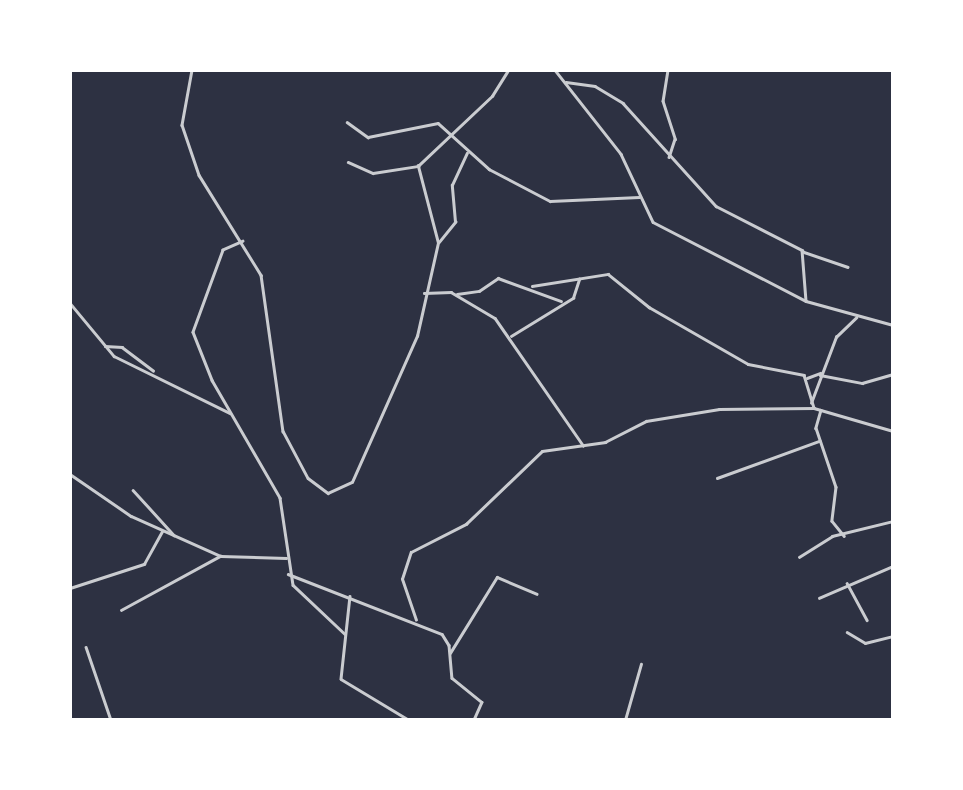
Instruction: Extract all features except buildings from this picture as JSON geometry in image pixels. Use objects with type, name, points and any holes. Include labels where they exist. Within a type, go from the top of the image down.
[{"type":"street","points":[[192,70],[182,125],[200,175],[261,275],[283,431],[309,478],[328,493],[352,482],[395,394],[438,243],[455,222],[452,186],[467,153]]},
{"type":"street","points":[[348,162],[373,173],[418,166],[446,135],[492,96],[508,70]]},
{"type":"street","points":[[555,70],[621,154],[639,197],[661,227],[806,301],[856,318],[893,325]]},
{"type":"street","points":[[668,70],[663,90],[675,139],[669,157]]},
{"type":"street","points":[[566,82],[595,86],[623,103],[669,157],[724,213],[804,252],[848,267]]},
{"type":"street","points":[[347,122],[368,137],[437,123],[446,135],[467,153],[550,201],[639,197]]},
{"type":"street","points":[[418,166],[438,243]]},
{"type":"street","points":[[243,242],[221,255],[193,332],[233,415],[280,498],[288,573],[296,590],[345,634]]},
{"type":"street","points":[[804,252],[806,301]]},
{"type":"street","points":[[532,286],[608,274],[649,307],[748,364],[807,379],[820,374],[862,383],[893,374]]},
{"type":"street","points":[[510,337],[561,301],[574,297],[582,277]]},
{"type":"street","points":[[424,293],[456,294],[480,291],[498,278],[532,286],[561,301]]},
{"type":"street","points":[[456,294],[489,312],[510,337],[583,445]]},
{"type":"street","points":[[70,303],[103,346],[233,415]]},
{"type":"street","points":[[811,404],[836,337],[856,318]]},
{"type":"street","points":[[103,346],[122,347],[156,372]]},
{"type":"street","points":[[807,379],[814,408]]},
{"type":"street","points":[[415,620],[402,579],[411,552],[466,524],[536,454],[583,445],[680,415],[814,408],[892,431],[893,380]]},
{"type":"street","points":[[821,410],[819,441],[836,487],[832,521],[844,536]]},
{"type":"street","points":[[717,478],[819,441]]},
{"type":"street","points":[[70,474],[162,532],[221,556],[286,558]]},
{"type":"street","points":[[133,490],[177,538]]},
{"type":"street","points":[[799,557],[844,536],[893,521]]},
{"type":"street","points":[[70,589],[144,564],[162,532]]},
{"type":"street","points":[[121,610],[221,556]]},
{"type":"street","points":[[819,598],[847,583],[893,566]]},
{"type":"street","points":[[288,573],[415,620],[442,634],[450,653],[452,678],[483,705],[474,720]]},
{"type":"street","points":[[450,653],[497,577],[537,594]]},
{"type":"street","points":[[847,583],[867,620]]},
{"type":"street","points":[[350,596],[345,634],[345,685],[408,720]]},
{"type":"street","points":[[847,632],[865,643],[893,636]]},
{"type":"street","points":[[86,647],[111,720]]},
{"type":"street","points":[[625,720],[641,664]]}]
